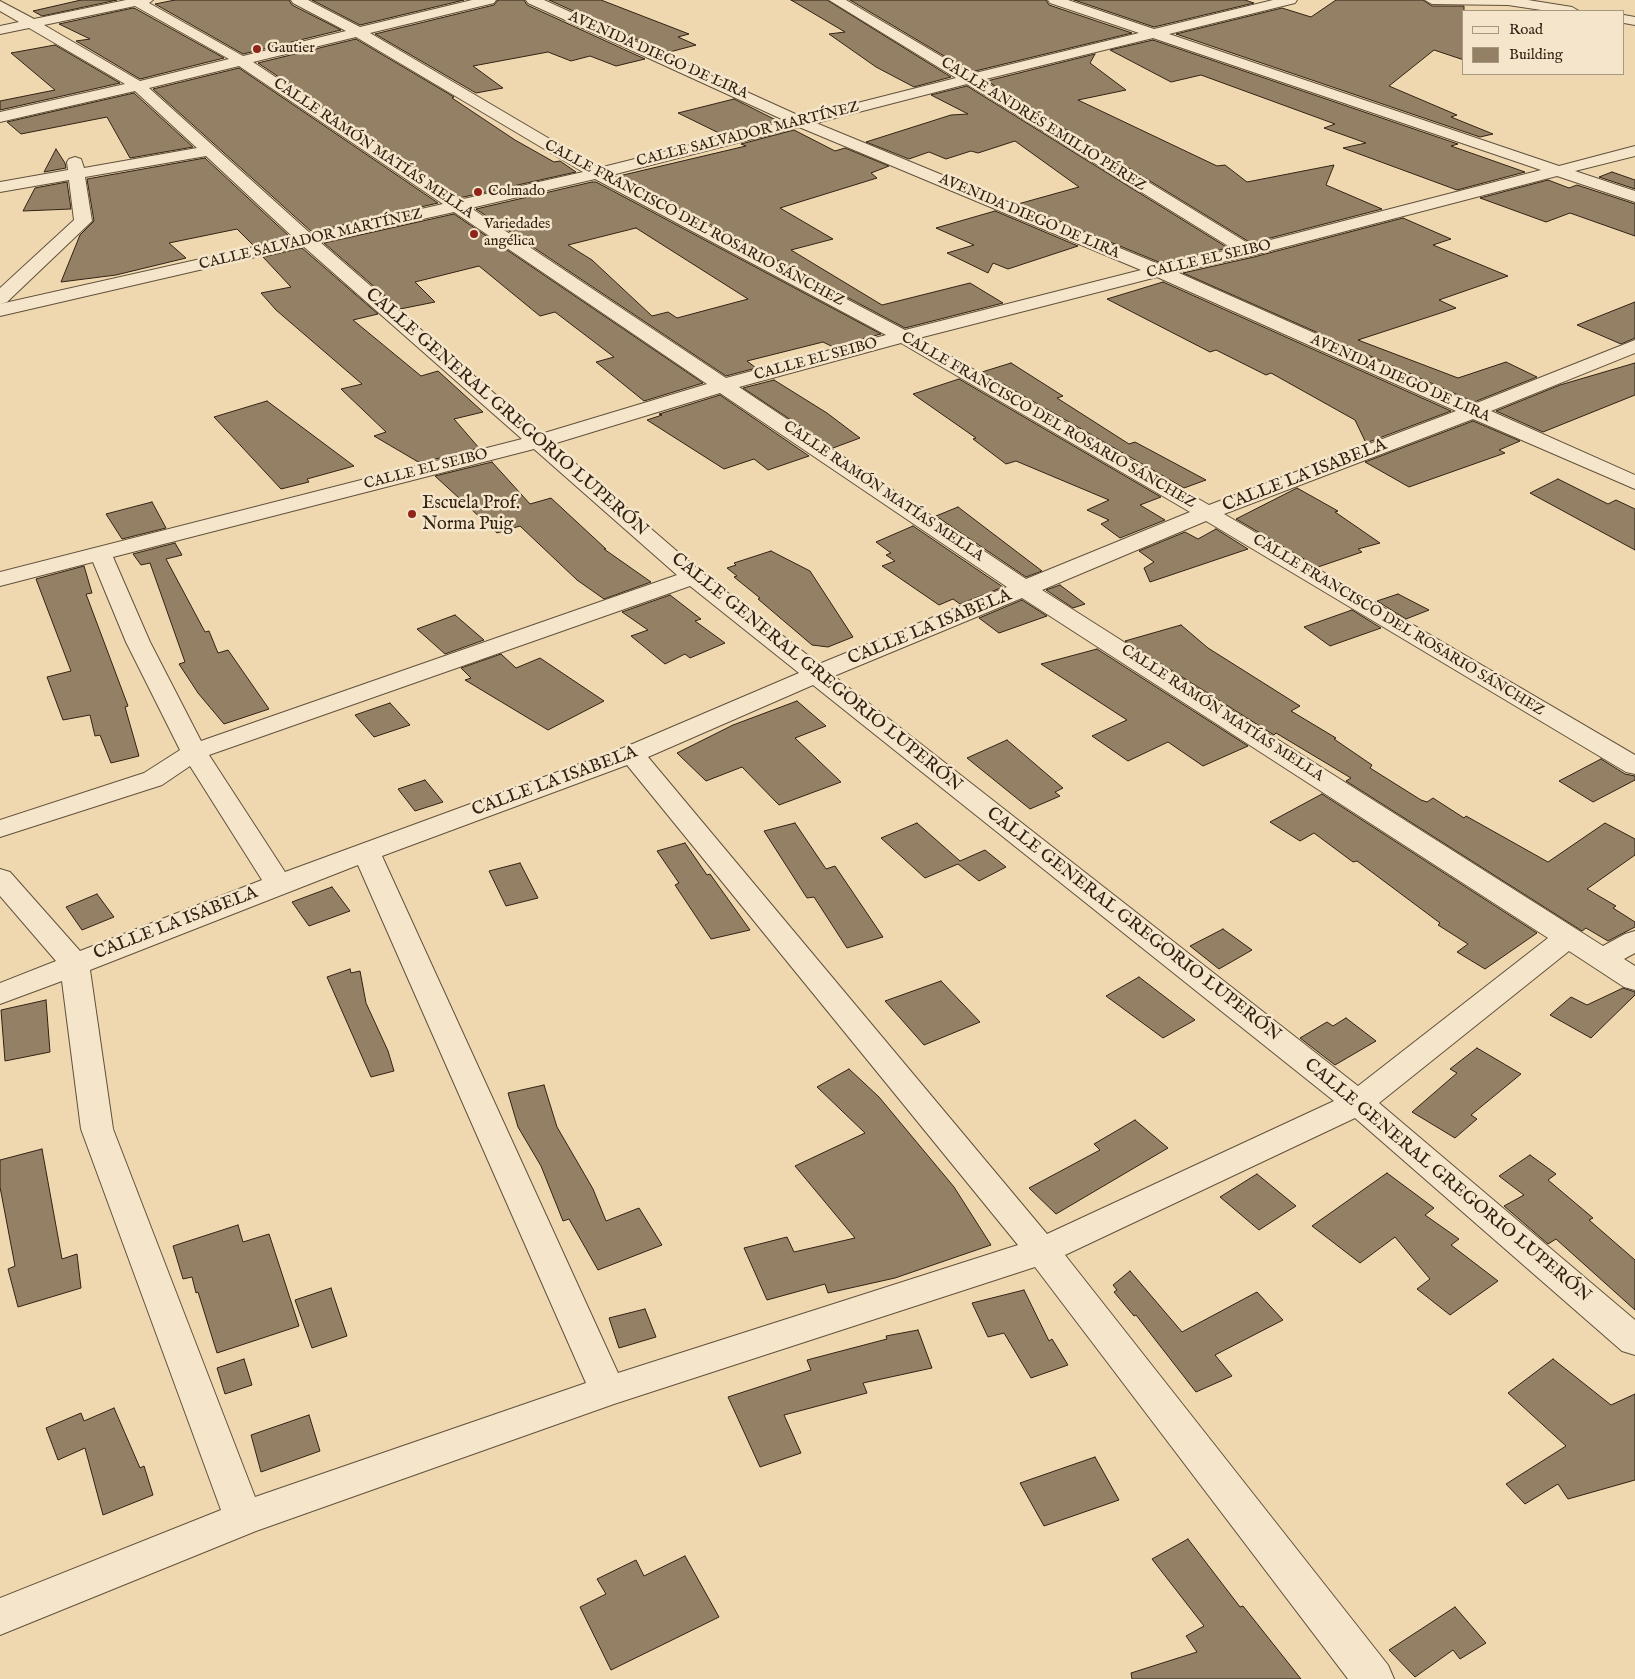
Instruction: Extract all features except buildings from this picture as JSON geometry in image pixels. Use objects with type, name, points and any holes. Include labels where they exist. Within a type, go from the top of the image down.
[{"type":"street","name":"CALLE FRANCISCO DEL ROSARIO SÁNCHEZ","points":[[298,0],[358,32],[597,174],[902,336],[1207,513],[1635,766]]},
{"type":"street","points":[[0,117],[138,86],[489,0]]},
{"type":"street","name":"AVENIDA DIEGO DE LIRA","points":[[533,0],[800,122],[1159,271],[1635,483]]},
{"type":"street","name":"CALLE ANDRÉS EMILIO PÉREZ","points":[[836,0],[1248,251]]},
{"type":"street","points":[[1055,0],[1635,197]]},
{"type":"street","name":"CALLE SALVADOR MARTÍNEZ","points":[[2,308],[308,241],[597,174],[968,79],[1290,0]]},
{"type":"street","points":[[1432,0],[1508,1],[1566,10]]},
{"type":"street","points":[[0,30],[139,1]]},
{"type":"street","name":"CALLE RAMÓN MATÍAS MELLA","points":[[139,1],[240,60],[1026,589],[1604,958],[1635,980]]},
{"type":"street","name":"CALLE GENERAL GREGORIO LUPERÓN","points":[[0,5],[138,86],[308,241],[693,577],[1358,1103],[1635,1341]]},
{"type":"street","points":[[0,187],[76,168],[209,151]]},
{"type":"street","name":"CALLE EL SEIBO","points":[[0,579],[539,441],[724,385],[902,336],[1159,271],[1248,251],[1560,172],[1635,151]]},
{"type":"street","points":[[2,308],[83,222],[76,168]]},
{"type":"street","name":"CALLE LA ISABELA","points":[[0,994],[74,963],[279,884],[632,754],[815,675],[1207,513],[1472,412],[1635,346]]},
{"type":"street","points":[[100,553],[138,642],[194,752],[279,884]]},
{"type":"street","points":[[0,829],[153,778],[194,752],[693,577]]},
{"type":"street","points":[[632,754],[1042,1251],[1373,1679]]},
{"type":"street","points":[[366,852],[608,1391]]},
{"type":"street","points":[[0,878],[74,963],[97,1129],[244,1518]]},
{"type":"street","points":[[0,1617],[244,1518],[608,1391],[1042,1251],[1358,1103],[1569,936]]},
{"type":"street","points":[[1604,958],[1635,941]]},
{"type":"place","name":"Gautier","points":[[257,49]]},
{"type":"place","name":"Colmado","points":[[478,192]]},
{"type":"place","name":"Variedades angélica","points":[[474,234]]},
{"type":"place","name":"Escuela Prof. Norma Puig","points":[[412,514]]}]
